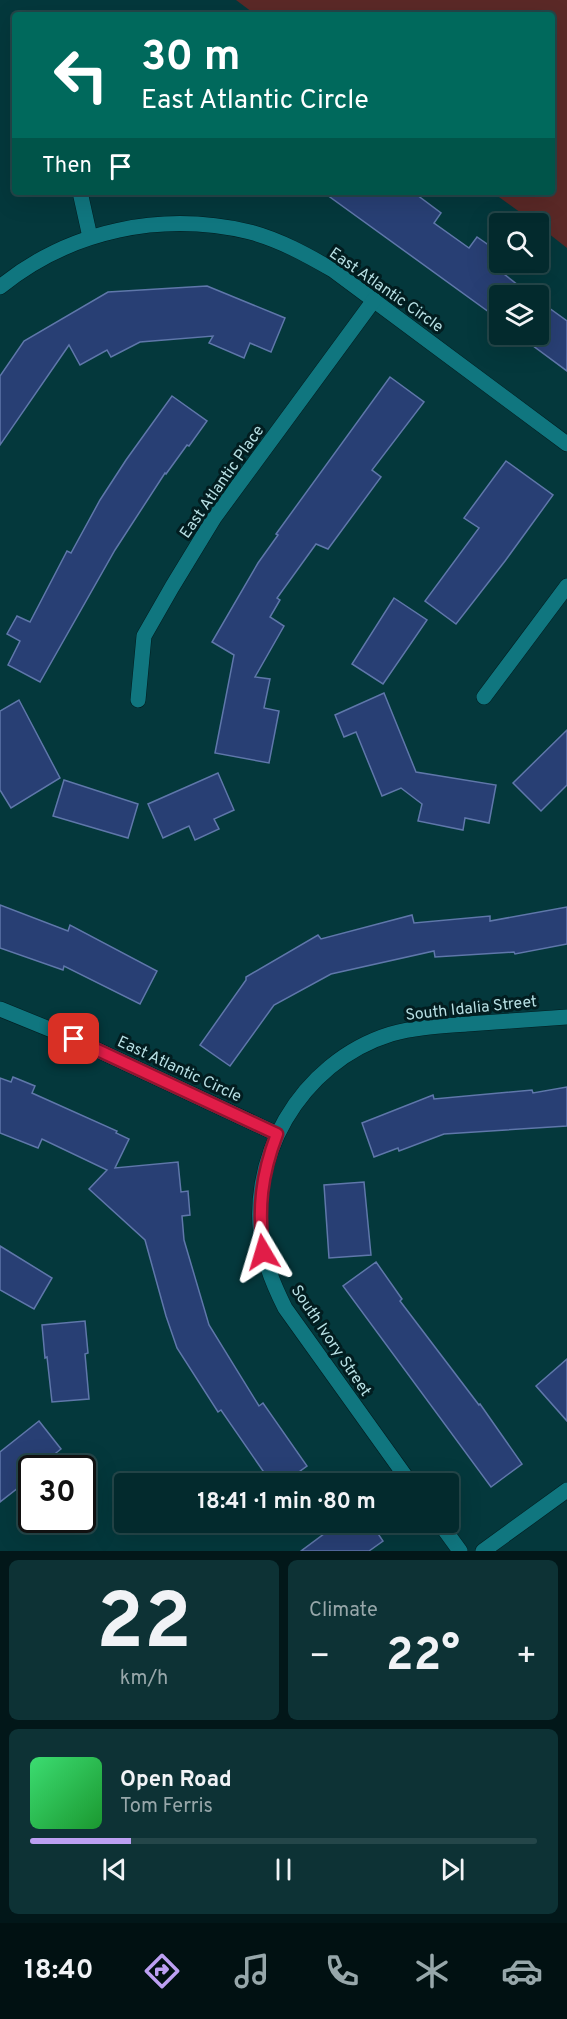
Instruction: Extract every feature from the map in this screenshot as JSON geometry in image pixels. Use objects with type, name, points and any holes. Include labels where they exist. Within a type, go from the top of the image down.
[{"type":"street","points":[[81,195],[90,237]]},
{"type":"street","name":"East Atlantic Circle","points":[[0,287],[18,272],[49,255],[90,237],[124,228],[174,223],[204,224],[251,232],[304,254],[333,270],[567,444]]},
{"type":"street","name":"East Atlantic Place","points":[[138,700],[144,636],[172,587],[214,518],[374,300]]},
{"type":"street","points":[[484,697],[567,586]]},
{"type":"street","name":"East Atlantic Circle","points":[[0,1009],[74,1039],[277,1134]]},
{"type":"street","name":"South Idalia Street","points":[[277,1134],[294,1104],[314,1081],[346,1056],[390,1035],[420,1028],[567,1017]]},
{"type":"street","name":"South Ivory Street","points":[[277,1134],[266,1163],[260,1203],[263,1252],[272,1281],[285,1308],[403,1473]]},
{"type":"street","points":[[483,1551],[567,1490]]},
{"type":"street","points":[[447,1533],[459,1551]]},
{"type":"shaded area","points":[[236,0],[567,0],[567,248],[549,234],[549,213],[521,213],[496,195],[555,195],[555,12],[252,12]]},
{"type":"building","points":[[327,195],[417,195],[441,213],[434,223],[469,248],[477,237],[489,245],[489,273],[503,273],[518,285],[489,285],[489,312]]},
{"type":"building","points":[[207,286],[285,318],[271,352],[250,343],[244,358],[209,343],[213,336],[140,342],[111,357],[107,350],[80,365],[69,345],[0,445],[0,376],[24,341],[108,292]]},
{"type":"building","points":[[549,308],[567,321],[567,371],[532,345],[549,345]]},
{"type":"building","points":[[390,377],[424,402],[372,470],[381,477],[328,549],[316,544],[277,598],[280,600],[270,617],[284,626],[255,677],[270,679],[264,708],[279,711],[269,763],[215,753],[234,655],[212,642],[258,563],[278,535],[276,534]]},
{"type":"building","points":[[172,396],[207,421],[165,473],[115,550],[40,682],[8,665],[20,641],[7,634],[17,616],[30,622],[67,551],[71,553],[100,500]]},
{"type":"building","points":[[506,461],[553,495],[456,624],[425,601],[479,528],[464,518]]},
{"type":"building","points":[[394,598],[427,620],[383,684],[352,664]]},
{"type":"building","points":[[384,693],[416,772],[496,785],[489,823],[465,818],[463,830],[418,821],[422,804],[401,788],[382,796],[356,732],[344,737],[335,715]]},
{"type":"building","points":[[19,700],[60,778],[11,808],[0,790],[0,711]]},
{"type":"building","points":[[567,730],[567,785],[541,811],[513,783]]},
{"type":"building","points":[[218,773],[234,810],[214,819],[219,829],[195,840],[189,826],[163,838],[148,804]]},
{"type":"building","points":[[64,780],[138,804],[128,838],[53,816]]},
{"type":"building","points":[[0,905],[68,931],[70,925],[157,971],[140,1004],[64,966],[63,970],[0,948]]},
{"type":"building","points":[[567,907],[567,944],[515,954],[514,952],[435,957],[434,951],[331,974],[274,1005],[230,1066],[200,1045],[246,977],[318,935],[321,939],[412,915],[414,923],[490,916],[490,921]]},
{"type":"building","points":[[13,1077],[35,1086],[32,1093],[117,1131],[116,1133],[129,1139],[115,1168],[178,1162],[181,1192],[188,1191],[190,1215],[182,1216],[184,1240],[209,1325],[259,1406],[263,1403],[307,1466],[297,1473],[264,1473],[221,1410],[218,1412],[177,1348],[145,1240],[89,1189],[107,1170],[42,1139],[38,1148],[0,1133],[0,1078],[11,1082]]},
{"type":"building","points":[[567,1087],[567,1126],[444,1134],[399,1151],[398,1148],[374,1157],[362,1123],[433,1095],[434,1099],[532,1090],[533,1093]]},
{"type":"building","points":[[364,1182],[371,1255],[329,1258],[324,1185]]},
{"type":"building","points":[[0,1246],[52,1278],[34,1309],[0,1290]]},
{"type":"building","points":[[376,1262],[402,1299],[400,1301],[480,1404],[522,1464],[491,1487],[343,1286]]},
{"type":"building","points":[[85,1321],[89,1399],[52,1402],[42,1325]]},
{"type":"building","points":[[567,1359],[567,1421],[536,1386]]},
{"type":"building","points":[[39,1421],[61,1449],[53,1455],[18,1455],[18,1488],[0,1502],[0,1452]]},
{"type":"building","points":[[325,1533],[378,1533],[383,1541],[369,1551],[301,1551]]},
{"type":"route","points":[[74,1039],[277,1134],[266,1163],[261,1192],[260,1223],[263,1252]]}]
